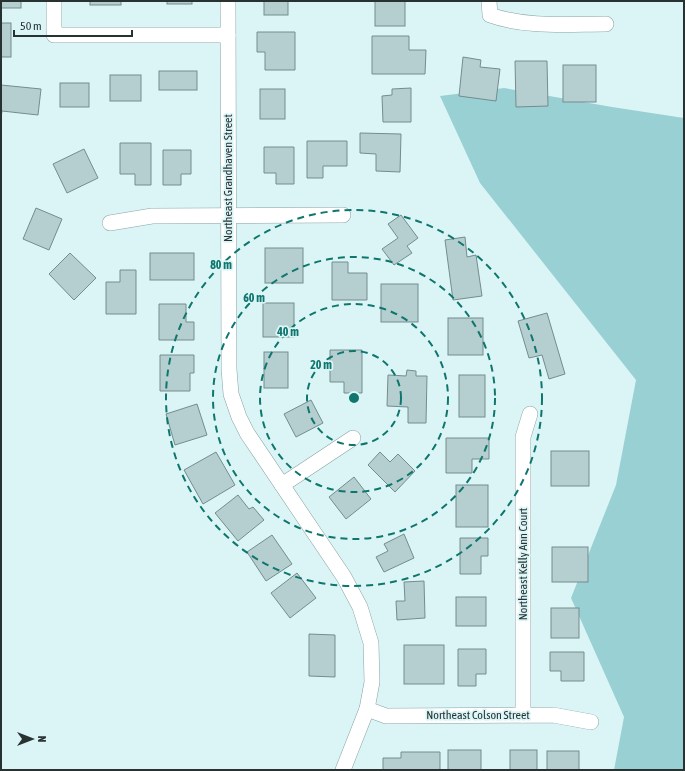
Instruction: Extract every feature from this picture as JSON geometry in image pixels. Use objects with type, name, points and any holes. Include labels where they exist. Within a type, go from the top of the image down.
[{"type":"street","points":[[54,1],[54,35],[228,35]]},
{"type":"street","name":"Northeast Grandhaven Street","points":[[228,1],[229,370],[231,394],[239,417],[247,433],[344,577],[360,607],[371,643],[372,682],[367,709],[344,770]]},
{"type":"street","points":[[490,8],[506,21],[524,23],[606,24]]},
{"type":"street","points":[[110,223],[152,216],[343,215]]},
{"type":"street","name":"Northeast Kelly Ann Court","points":[[523,715],[523,437],[530,414]]},
{"type":"street","points":[[282,484],[353,438]]},
{"type":"street","name":"Northeast Colson Street","points":[[367,709],[386,716],[553,715],[590,722]]},
{"type":"shaded area","points":[[504,88],[684,118],[684,770],[614,770],[624,717],[571,598],[616,485],[636,380],[480,183],[440,96]]},
{"type":"building","points":[[1,1],[21,1],[21,8],[1,8]]},
{"type":"building","points":[[90,1],[121,1],[121,5],[90,5]]},
{"type":"building","points":[[167,1],[192,1],[192,4],[167,4]]},
{"type":"building","points":[[264,1],[288,1],[288,15],[264,15]]},
{"type":"building","points":[[375,1],[405,1],[405,26],[375,26]]},
{"type":"building","points":[[1,23],[11,23],[11,57],[1,57]]},
{"type":"building","points":[[257,32],[295,32],[295,70],[265,70],[265,52],[257,52]]},
{"type":"building","points":[[372,36],[409,36],[409,50],[426,50],[425,74],[372,74]]},
{"type":"building","points":[[463,57],[481,60],[480,67],[500,69],[496,101],[459,96]]},
{"type":"building","points":[[515,61],[547,61],[548,106],[516,107]]},
{"type":"building","points":[[563,65],[596,65],[596,102],[563,102]]},
{"type":"building","points":[[159,71],[197,71],[197,90],[159,90]]},
{"type":"building","points":[[110,75],[141,75],[141,101],[110,101]]},
{"type":"building","points":[[60,83],[89,83],[89,107],[60,107]]},
{"type":"building","points":[[1,85],[41,89],[38,115],[2,111],[1,118]]},
{"type":"building","points":[[411,88],[411,122],[383,122],[382,96],[392,95],[392,89]]},
{"type":"building","points":[[260,89],[285,89],[285,119],[260,119]]},
{"type":"building","points":[[360,133],[401,134],[400,172],[376,171],[376,154],[360,153]]},
{"type":"building","points":[[307,141],[347,141],[347,166],[323,166],[323,178],[307,178]]},
{"type":"building","points":[[120,143],[151,143],[151,185],[135,185],[135,174],[120,174]]},
{"type":"building","points":[[264,147],[294,147],[294,184],[276,184],[276,173],[264,173]]},
{"type":"building","points":[[84,149],[98,178],[67,193],[53,164]]},
{"type":"building","points":[[163,150],[191,150],[191,174],[181,174],[181,185],[163,185]]},
{"type":"building","points":[[36,208],[62,219],[49,250],[23,239]]},
{"type":"building","points":[[401,215],[418,238],[407,246],[412,253],[394,265],[382,249],[398,238],[388,224]]},
{"type":"building","points":[[465,237],[467,257],[476,255],[482,296],[453,300],[445,240]]},
{"type":"building","points":[[265,248],[303,248],[303,283],[265,283]]},
{"type":"building","points":[[70,253],[96,278],[74,300],[49,274]]},
{"type":"building","points":[[150,253],[194,253],[194,280],[150,280]]},
{"type":"building","points":[[332,262],[348,262],[348,273],[367,273],[367,300],[332,300]]},
{"type":"building","points":[[120,270],[136,270],[136,314],[106,314],[106,282],[120,282]]},
{"type":"building","points":[[381,284],[418,284],[418,322],[381,322]]},
{"type":"building","points":[[263,303],[294,303],[294,337],[263,337]]},
{"type":"building","points":[[159,304],[186,304],[186,322],[194,322],[194,340],[159,340]]},
{"type":"building","points":[[547,313],[565,374],[549,379],[542,355],[529,358],[518,321]]},
{"type":"building","points":[[448,318],[483,318],[483,355],[448,355]]},
{"type":"building","points":[[330,350],[362,350],[362,393],[344,393],[344,382],[330,382]]},
{"type":"building","points":[[264,352],[288,352],[288,388],[264,388]]},
{"type":"building","points":[[160,355],[194,355],[194,373],[190,373],[190,391],[160,391]]},
{"type":"building","points":[[407,370],[416,371],[416,376],[427,376],[426,423],[408,423],[408,407],[387,406],[388,375],[406,376]]},
{"type":"building","points":[[459,375],[485,375],[485,417],[459,417]]},
{"type":"building","points":[[311,400],[323,423],[296,437],[284,414]]},
{"type":"building","points":[[197,404],[207,435],[175,445],[166,414]]},
{"type":"building","points":[[446,438],[489,438],[489,459],[472,459],[472,473],[446,473]]},
{"type":"building","points":[[551,451],[589,451],[589,486],[551,486]]},
{"type":"building","points":[[216,452],[235,485],[203,504],[184,470]]},
{"type":"building","points":[[380,452],[390,462],[398,454],[415,471],[395,492],[368,465]]},
{"type":"building","points":[[354,477],[371,499],[346,519],[329,497]]},
{"type":"building","points":[[456,485],[488,485],[488,527],[456,527]]},
{"type":"building","points":[[238,495],[249,509],[253,507],[264,520],[238,541],[215,513]]},
{"type":"building","points":[[404,534],[414,558],[384,572],[376,557],[388,551],[384,544]]},
{"type":"building","points":[[272,535],[292,564],[266,581],[247,552]]},
{"type":"building","points":[[460,538],[488,538],[488,556],[481,556],[481,574],[460,574]]},
{"type":"building","points":[[552,547],[588,547],[588,582],[552,582]]},
{"type":"building","points":[[297,573],[316,598],[290,618],[271,593]]},
{"type":"building","points":[[424,581],[425,618],[397,620],[396,601],[405,601],[404,582]]},
{"type":"building","points":[[456,597],[486,597],[486,626],[456,626]]},
{"type":"building","points":[[551,608],[579,608],[579,638],[551,638]]},
{"type":"building","points":[[309,634],[335,635],[335,677],[309,676]]},
{"type":"building","points":[[404,645],[444,645],[444,684],[404,684]]},
{"type":"building","points":[[458,649],[486,649],[486,674],[476,674],[476,686],[458,686]]},
{"type":"building","points":[[550,652],[584,652],[584,681],[561,681],[561,671],[550,671]]},
{"type":"building","points":[[448,750],[481,750],[481,770],[448,770]]},
{"type":"building","points":[[510,750],[537,750],[537,770],[510,770]]},
{"type":"building","points":[[547,751],[579,751],[579,770],[547,770]]},
{"type":"building","points":[[401,752],[440,752],[440,770],[383,770],[383,758],[401,758]]}]
